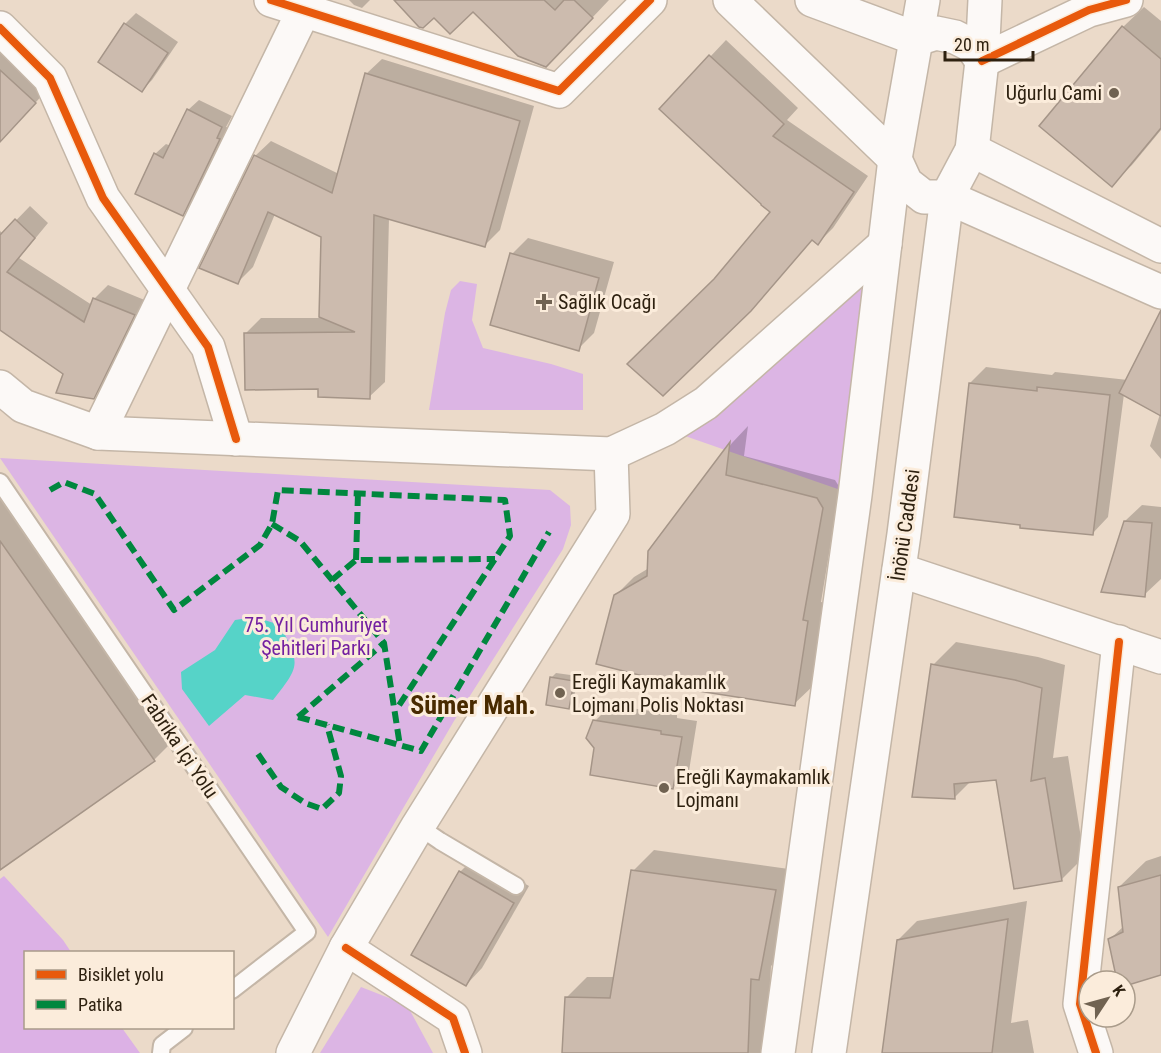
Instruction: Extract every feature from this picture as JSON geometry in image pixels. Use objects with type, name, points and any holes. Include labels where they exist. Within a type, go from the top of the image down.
[{"type":"main road","points":[[271,0],[559,91],[650,0]]},
{"type":"main road","points":[[730,0],[895,159],[906,183],[924,197],[947,197],[1161,292]]},
{"type":"main road","points":[[812,0],[917,39],[936,33],[955,37],[971,45],[982,61],[1089,9],[1126,0]]},
{"type":"main road","points":[[778,1053],[853,507],[895,159],[923,0]]},
{"type":"main road","name":"İnönü Caddesi","points":[[830,1053],[899,570],[947,197],[972,150],[982,61],[985,0]]},
{"type":"main road","points":[[98,433],[304,10]]},
{"type":"main road","points":[[0,28],[50,78],[103,198],[208,347],[236,440]]},
{"type":"main road","points":[[972,150],[1161,246]]},
{"type":"main road","points":[[0,387],[23,406],[98,433],[611,454],[665,429],[706,403],[885,244]]},
{"type":"main road","points":[[293,1053],[346,948],[418,826],[613,514],[611,454]]},
{"type":"main road","points":[[899,570],[1161,657]]},
{"type":"main road","points":[[1096,1053],[1080,1004],[1119,642]]},
{"type":"main road","points":[[346,948],[453,1018],[465,1053]]},
{"type":"lane","name":"Fabrika İçi Yolu","points":[[0,482],[308,932],[234,988]]},
{"type":"lane","points":[[418,826],[516,886]]},
{"type":"lane","points":[[161,1053],[162,1045],[183,1029]]},
{"type":"green space","points":[[885,244],[855,495],[665,429]]},
{"type":"green space","points":[[460,281],[477,284],[472,320],[483,348],[583,374],[583,410],[429,410],[445,313],[451,290]]},
{"type":"green space","name":"75. Yıl Cumhuriyet Şehitleri Parkı","points":[[0,458],[550,490],[570,506],[571,525],[563,549],[454,721],[328,937]]},
{"type":"green space","points":[[361,987],[407,1005],[433,1053],[320,1053]]},
{"type":"shaded area","points":[[4,876],[70,951],[24,951],[24,1029],[123,1029],[140,1053],[0,1053],[0,879]]},
{"type":"water","points":[[255,617],[280,625],[294,657],[293,671],[273,700],[245,695],[209,726],[182,689],[181,672],[215,650],[235,620]]},
{"type":"building","points":[[394,0],[544,0],[555,10],[564,0],[574,0],[593,18],[546,67],[518,56],[473,12],[450,34],[434,18],[423,28],[419,27]]},
{"type":"building","points":[[124,23],[168,53],[142,92],[98,62]]},
{"type":"building","name":"Uğurlu Cami","points":[[1122,26],[1161,59],[1161,128],[1112,187],[1039,126]]},
{"type":"building","points":[[709,55],[784,124],[773,136],[854,192],[818,245],[812,240],[751,311],[663,396],[627,364],[714,279],[770,212],[659,109]]},
{"type":"building","points":[[0,70],[36,103],[0,142]]},
{"type":"building","points":[[365,73],[520,121],[485,247],[374,215],[370,399],[318,397],[318,389],[245,390],[244,333],[355,332],[319,317],[321,237],[268,212],[238,284],[199,268],[254,155],[332,193]]},
{"type":"building","points":[[187,109],[222,127],[217,138],[220,139],[183,216],[135,194],[154,153],[163,158]]},
{"type":"building","points":[[15,219],[35,238],[7,272],[84,322],[93,298],[135,315],[94,399],[56,393],[63,374],[0,330],[0,235]]},
{"type":"building","name":"Sağlık Ocağı","points":[[510,253],[599,278],[579,351],[490,325]]},
{"type":"building","points":[[1161,310],[1161,416],[1119,393]]},
{"type":"building","points":[[969,383],[1037,391],[1037,387],[1110,395],[1093,535],[1020,528],[1020,525],[954,517]]},
{"type":"building","points":[[730,442],[726,475],[817,498],[823,508],[803,620],[808,621],[795,706],[685,689],[686,687],[596,664],[614,595],[647,576],[648,551]]},
{"type":"building","points":[[1124,521],[1152,523],[1145,597],[1101,592]]},
{"type":"building","points":[[0,541],[155,761],[0,870]]},
{"type":"building","points":[[931,664],[1015,680],[1042,688],[1031,781],[1045,778],[1062,881],[1014,889],[996,780],[954,784],[955,799],[912,797]]},
{"type":"building","name":"Ereğli Kaymakamlık Lojmanı Polis Noktası","points":[[550,677],[574,681],[569,709],[546,705]]},
{"type":"building","name":"Ereğli Kaymakamlık Lojmanı","points":[[593,720],[661,731],[661,734],[682,737],[673,789],[590,775],[594,748],[586,738]]},
{"type":"building","points":[[631,870],[776,890],[759,980],[751,979],[748,1053],[562,1053],[565,997],[610,998]]},
{"type":"building","points":[[459,871],[514,903],[466,986],[411,955]]},
{"type":"building","points":[[1161,875],[1161,975],[1137,982],[1137,969],[1114,969],[1108,939],[1123,932],[1118,887]]},
{"type":"building","points":[[1008,919],[992,1053],[882,1053],[897,940]]},
{"type":"marked path","points":[[50,490],[64,482],[95,494],[174,610],[260,545],[272,524],[278,490],[505,500],[510,536],[396,710]]},
{"type":"marked path","points":[[356,560],[358,493]]},
{"type":"marked path","points":[[272,524],[300,541],[384,643],[400,746]]},
{"type":"marked path","points":[[298,717],[421,751],[549,532]]},
{"type":"marked path","points":[[332,580],[356,560],[495,559]]},
{"type":"marked path","points":[[298,717],[384,643]]},
{"type":"marked path","points":[[258,754],[281,787],[305,803],[322,809],[339,793],[341,776],[327,725]]},
{"type":"cycle path","points":[[271,0],[559,91],[650,0]]},
{"type":"cycle path","points":[[982,61],[1089,10],[1126,0]]},
{"type":"cycle path","points":[[0,28],[50,78],[103,198],[208,347],[236,439]]},
{"type":"cycle path","points":[[1096,1053],[1080,1004],[1119,642]]},
{"type":"cycle path","points":[[346,948],[453,1018],[465,1053]]},
{"type":"place","name":"Uğurlu Cami","points":[[1114,93]]},
{"type":"place","name":"Sağlık Ocağı","points":[[544,302]]},
{"type":"place","name":"Ereğli Kaymakamlık Lojmanı Polis Noktası","points":[[560,693]]},
{"type":"place","name":"Ereğli Kaymakamlık Lojmanı","points":[[664,788]]},
{"type":"district","name":"Sümer Mah.","points":[[473,705]]}]
